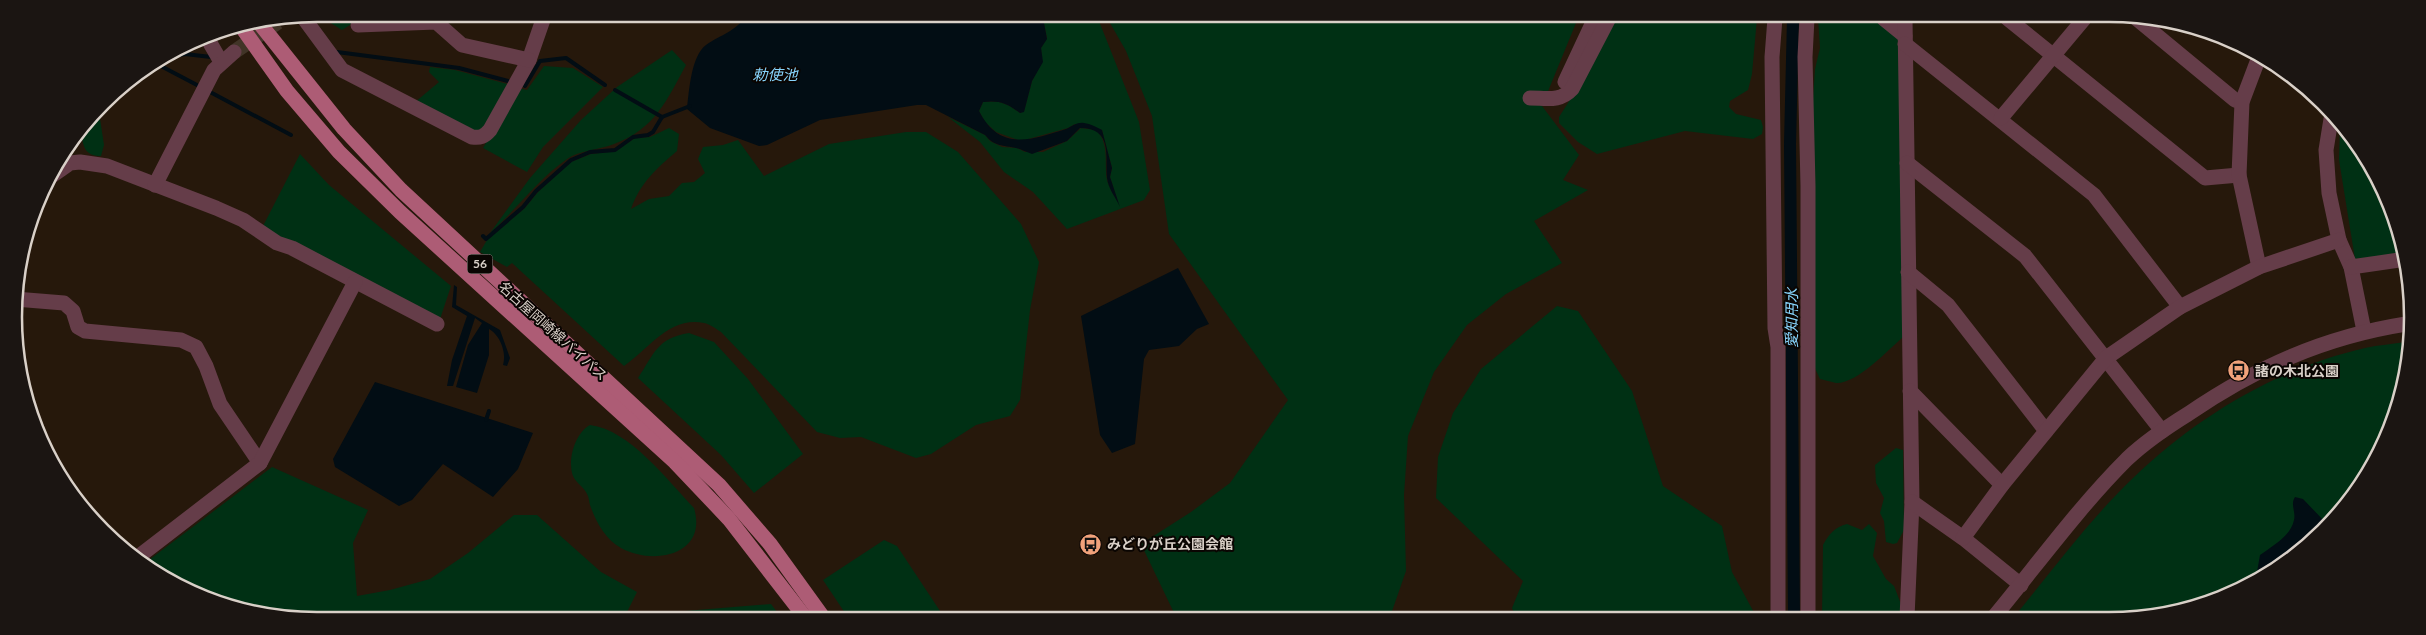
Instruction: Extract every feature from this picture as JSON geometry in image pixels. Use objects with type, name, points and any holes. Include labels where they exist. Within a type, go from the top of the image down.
[{"type":"main road","name":"名古屋岡崎線バイパス","points":[[263,28],[339,123],[401,190],[690,455],[719,485],[794,574],[819,612]]},
{"type":"main road","name":"名古屋岡崎線バイパス","points":[[244,32],[306,114],[375,188],[640,429],[708,496],[801,612]]},
{"type":"street","points":[[358,25],[436,22],[462,45],[529,60]]},
{"type":"street","points":[[307,23],[342,70],[472,137],[485,136],[490,130],[529,60],[542,22]]},
{"type":"street","points":[[1593,22],[1564,84],[1552,90],[1543,90],[1530,98],[1557,99],[1567,94],[1572,89],[1607,22]]},
{"type":"street","points":[[1775,22],[1772,57],[1775,328],[1778,356],[1778,612]]},
{"type":"street","points":[[1807,22],[1805,57],[1808,186],[1808,612]]},
{"type":"street","points":[[1887,22],[1904,40],[2094,195],[2180,307]]},
{"type":"street","points":[[1905,22],[1912,502],[1907,612]]},
{"type":"street","points":[[2012,22],[2205,178],[2210,180],[2239,175]]},
{"type":"street","points":[[2001,118],[2082,22]]},
{"type":"street","points":[[2143,25],[2235,100],[2242,102]]},
{"type":"street","points":[[210,43],[222,62]]},
{"type":"street","points":[[155,185],[214,70],[234,52]]},
{"type":"street","points":[[2257,63],[2242,102],[2239,175],[2259,267]]},
{"type":"street","points":[[2330,123],[2326,150],[2329,193],[2339,240],[2350,267],[2364,331]]},
{"type":"street","points":[[64,168],[70,163],[80,162],[107,166],[243,220],[277,244],[292,248],[437,324]]},
{"type":"street","points":[[1906,163],[2024,256],[2162,431]]},
{"type":"street","points":[[1963,538],[2002,485],[2106,358],[2180,307],[2259,267],[2339,240]]},
{"type":"street","points":[[2350,267],[2398,260]]},
{"type":"street","points":[[1908,272],[1948,305],[2046,431]]},
{"type":"street","points":[[141,554],[260,463],[355,282]]},
{"type":"street","points":[[23,300],[64,303],[73,311],[78,327],[85,331],[181,340],[196,348],[206,366],[220,404],[260,463]]},
{"type":"street","points":[[1998,612],[2102,485],[2129,458],[2162,431],[2226,388],[2296,354],[2364,331],[2404,324]]},
{"type":"street","points":[[1910,391],[2002,485]]},
{"type":"street","points":[[1912,502],[1963,538],[2021,585]]},
{"type":"green space","points":[[329,22],[352,22],[342,30]]},
{"type":"green space","points":[[1043,22],[1099,22],[1139,122],[1150,190],[1144,200],[1067,229],[1033,192],[1004,172],[980,142],[948,117],[985,135],[990,141],[1002,147],[1017,148],[1025,152],[1043,152],[1067,141],[1081,128],[1096,130],[1105,147],[1107,180],[1118,202],[1110,177],[1112,168],[1102,130],[1075,124],[1068,128],[1021,141],[996,132],[985,122],[979,111],[983,102],[994,101],[1007,105],[1020,113],[1024,111],[1032,81],[1042,62],[1041,48],[1047,38]]},
{"type":"green space","points":[[1109,22],[1576,22],[1542,106],[1579,155],[1563,180],[1588,190],[1534,221],[1562,263],[1506,294],[1467,325],[1434,372],[1408,436],[1404,495],[1406,571],[1392,612],[1174,612],[1141,544],[1191,512],[1230,483],[1288,400],[1169,234],[1152,116],[1126,51]]},
{"type":"green space","points":[[1612,22],[1757,22],[1752,74],[1748,90],[1730,101],[1729,107],[1736,114],[1761,120],[1762,134],[1753,139],[1685,131],[1597,154],[1578,142],[1559,123],[1559,117],[1582,81]]},
{"type":"green space","points":[[1818,22],[1884,22],[1900,36],[1903,337],[1881,358],[1862,372],[1844,382],[1836,383],[1820,379],[1812,362],[1811,131],[1815,69],[1820,48]]},
{"type":"green space","points":[[672,50],[686,65],[666,101],[650,122],[628,138],[567,159],[546,176],[490,233],[530,178],[581,120],[617,87]]},
{"type":"green space","points":[[544,66],[573,68],[603,87],[543,147],[527,172],[483,148],[517,88],[527,90]]},
{"type":"green space","points":[[430,67],[455,70],[511,85],[481,134],[414,103],[439,82],[429,72]]},
{"type":"green space","points":[[100,119],[104,145],[101,156],[92,155],[83,145],[82,139]]},
{"type":"green space","points":[[669,128],[679,134],[677,151],[644,184],[631,209],[649,199],[669,196],[682,183],[694,182],[705,173],[698,159],[703,147],[723,145],[738,140],[764,176],[829,144],[906,132],[926,132],[958,152],[1021,224],[1039,262],[1030,310],[1020,400],[1010,416],[976,425],[931,454],[916,458],[861,437],[840,438],[817,432],[721,332],[711,325],[691,322],[670,329],[624,366],[512,263],[507,267],[480,252],[487,240],[525,208],[538,192],[571,162],[591,154],[616,151],[635,138],[650,137]]},
{"type":"green space","points":[[2340,134],[2354,154],[2373,187],[2388,223],[2396,254],[2355,259],[2339,160]]},
{"type":"green space","points":[[300,154],[329,185],[451,286],[439,322],[262,228]]},
{"type":"green space","points":[[1557,306],[1578,311],[1632,391],[1663,486],[1722,526],[1732,572],[1754,612],[1514,612],[1512,608],[1523,581],[1436,498],[1438,457],[1453,413],[1481,369]]},
{"type":"green space","points":[[689,333],[714,342],[748,379],[803,454],[754,493],[721,455],[638,378],[663,343],[678,335]]},
{"type":"green space","points":[[2402,342],[2398,375],[2388,412],[2373,448],[2343,497],[2317,526],[2288,552],[2239,582],[2203,597],[2166,607],[2128,612],[2018,612],[2086,528],[2117,494],[2158,455],[2184,434],[2240,397],[2270,382],[2301,368],[2333,357],[2380,345]]},
{"type":"green space","points":[[590,425],[605,429],[633,446],[660,471],[694,508],[696,524],[693,537],[686,546],[662,556],[648,556],[621,548],[610,540],[602,530],[595,518],[588,495],[574,478],[571,470],[576,440]]},
{"type":"green space","points":[[1896,448],[1903,450],[1904,530],[1897,543],[1893,544],[1886,542],[1884,521],[1880,513],[1884,498],[1876,483],[1875,465]]},
{"type":"green space","points":[[272,467],[368,510],[353,543],[357,596],[390,590],[430,579],[468,553],[514,515],[537,515],[601,572],[637,592],[627,612],[298,612],[260,607],[223,597],[187,582],[149,560]]},
{"type":"green space","points":[[1847,524],[1862,530],[1869,524],[1877,533],[1873,556],[1886,579],[1894,586],[1901,604],[1901,612],[1822,612],[1823,545],[1839,527]]},
{"type":"green space","points":[[884,540],[897,546],[941,612],[844,612],[823,580]]},
{"type":"green space","points":[[771,604],[777,612],[673,612]]},
{"type":"water","name":"勅使池","points":[[741,22],[1043,22],[1047,39],[1041,48],[1043,62],[1032,81],[1024,112],[1020,113],[1007,105],[994,101],[983,102],[979,111],[987,124],[997,133],[1017,140],[1041,137],[1079,123],[1089,124],[1102,130],[1112,168],[1110,177],[1120,207],[1110,189],[1107,178],[1103,138],[1091,129],[1080,128],[1067,141],[1032,154],[1018,148],[996,144],[985,135],[926,105],[820,120],[767,145],[759,146],[710,128],[687,109],[694,66],[701,50],[706,45],[733,29]]},
{"type":"water","points":[[1178,268],[1209,324],[1197,329],[1179,346],[1149,350],[1144,359],[1135,444],[1112,453],[1100,435],[1081,316]]},
{"type":"water","points":[[454,285],[457,287],[456,305],[500,330],[510,358],[507,366],[503,365],[502,345],[496,335],[489,329],[489,355],[477,393],[456,387],[468,345],[482,323],[475,318],[453,386],[447,386],[452,360],[467,316],[452,307]]},
{"type":"water","points":[[375,382],[533,433],[518,469],[493,497],[443,464],[412,500],[399,506],[335,467],[333,459]]},
{"type":"water","points":[[2295,497],[2303,499],[2323,520],[2288,552],[2257,572],[2260,555],[2285,536],[2292,526],[2294,520],[2293,503]]},
{"type":"waterway","name":"愛知用水","points":[[1793,22],[1790,144],[1794,612]]},
{"type":"waterway","points":[[337,52],[459,68],[508,81]]},
{"type":"waterway","points":[[185,54],[211,57]]},
{"type":"waterway","points":[[525,86],[540,61],[566,58],[605,85]]},
{"type":"waterway","points":[[162,67],[197,85]]},
{"type":"waterway","points":[[615,90],[662,117]]},
{"type":"waterway","points":[[212,93],[291,135]]},
{"type":"waterway","points":[[483,236],[486,239],[523,207],[536,191],[571,160],[590,152],[615,150],[633,137],[648,135],[653,132],[662,117],[690,106]]},
{"type":"waterway","points":[[486,420],[489,411]]},
{"type":"tunnel","points":[[234,52],[272,26]]},
{"type":"place","name":"諸の木北公園","points":[[2239,371]]},
{"type":"place","name":"みどりが丘公園会館","points":[[1091,544]]}]
